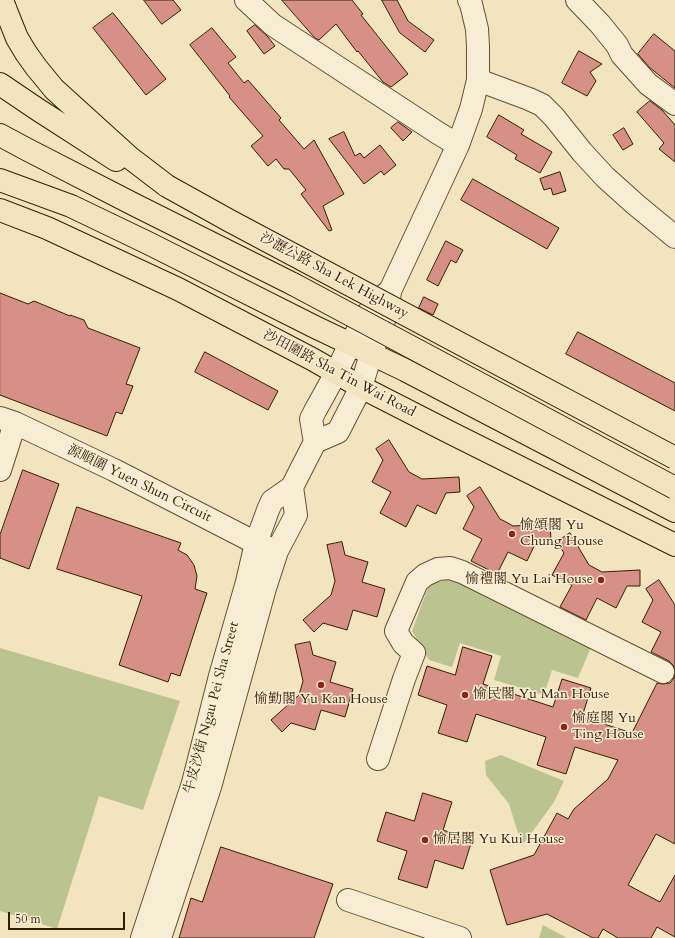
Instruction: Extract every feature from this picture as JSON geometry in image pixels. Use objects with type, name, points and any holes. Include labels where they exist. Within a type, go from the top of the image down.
[{"type":"main road","points":[[0,12],[3,0]]},
{"type":"main road","points":[[3,0],[20,43],[36,67],[54,89],[129,157],[167,186]]},
{"type":"main road","name":"沙瀝公路 Sha Lek Highway","points":[[0,84],[120,162],[675,458]]},
{"type":"main road","name":"沙瀝公路 Sha Lek Highway","points":[[0,135],[293,284],[675,488]]},
{"type":"main road","points":[[0,142],[28,150]]},
{"type":"main road","points":[[0,180],[76,208],[148,243],[315,327],[405,370],[675,511]]},
{"type":"main road","name":"沙田圍路 Sha Tin Wai Road","points":[[0,210],[47,228],[178,289],[456,436],[675,545]]},
{"type":"street","points":[[246,0],[273,25],[458,145]]},
{"type":"street","points":[[390,291],[375,302],[350,344],[311,420],[315,442],[338,432],[361,387],[371,354],[388,310],[390,291],[458,145],[471,109],[478,80],[478,46],[477,29],[469,0]]},
{"type":"street","points":[[577,0],[600,24],[617,45],[622,55],[648,84],[675,104]]},
{"type":"street","points":[[478,80],[530,98],[542,105],[605,177],[675,237]]},
{"type":"street","points":[[0,470],[7,420]]},
{"type":"street","name":"源順圍 Yuen Shun Circuit","points":[[7,420],[114,470],[256,543],[277,551]]},
{"type":"street","name":"牛皮沙街 Ngau Pei Sha Street","points":[[142,938],[193,783],[256,543],[272,501],[292,487],[315,442]]},
{"type":"street","name":"牛皮沙街 Ngau Pei Sha Street","points":[[160,938],[210,787],[263,595],[277,551],[296,515],[292,487]]},
{"type":"street","points":[[378,759],[414,652],[403,643],[396,631],[417,582],[425,575],[438,569],[450,568],[462,572],[663,672]]},
{"type":"street","points":[[348,900],[460,938]]},
{"type":"green space","points":[[453,578],[592,645],[578,678],[552,670],[544,695],[494,680],[501,656],[460,643],[452,667],[429,660],[412,631],[429,585]]},
{"type":"green space","points":[[0,648],[180,701],[143,810],[99,796],[57,929],[0,911]]},
{"type":"green space","points":[[501,755],[564,781],[554,802],[522,846],[509,804],[486,775],[485,761]]},
{"type":"green space","points":[[543,925],[567,938],[539,938]]},
{"type":"building","points":[[144,0],[173,0],[181,10],[162,24]]},
{"type":"building","points":[[282,0],[352,0],[363,14],[361,15],[408,74],[391,87],[383,82],[358,51],[357,52],[336,24],[319,40],[315,38]]},
{"type":"building","points":[[382,0],[397,0],[408,21],[434,40],[425,52],[400,33]]},
{"type":"building","points":[[113,13],[166,79],[146,95],[93,28]]},
{"type":"building","points":[[255,25],[275,46],[264,54],[247,31]]},
{"type":"building","points":[[212,28],[236,57],[228,63],[244,83],[248,80],[281,118],[279,120],[304,149],[314,140],[344,194],[323,206],[332,230],[329,231],[301,194],[306,190],[289,169],[284,169],[276,159],[268,166],[251,146],[263,136],[229,97],[230,96],[190,45]]},
{"type":"building","points":[[654,34],[675,51],[675,88],[649,67],[638,54]]},
{"type":"building","points":[[579,51],[602,64],[590,72],[596,81],[587,96],[562,83]]},
{"type":"building","points":[[650,101],[662,110],[675,125],[675,162],[659,149],[664,143],[637,112]]},
{"type":"building","points":[[499,115],[524,130],[521,134],[552,152],[540,173],[515,159],[517,155],[487,137]]},
{"type":"building","points":[[398,122],[412,132],[403,141],[391,128]]},
{"type":"building","points":[[624,128],[633,144],[623,150],[613,135]]},
{"type":"building","points":[[344,132],[355,156],[360,153],[364,158],[380,145],[396,165],[384,175],[381,171],[364,184],[329,139]]},
{"type":"building","points":[[560,172],[566,191],[553,195],[551,188],[544,190],[540,179]]},
{"type":"building","points":[[473,179],[559,228],[547,249],[461,200]]},
{"type":"building","points":[[446,241],[463,250],[456,263],[451,260],[438,286],[427,280]]},
{"type":"building","points":[[0,293],[28,304],[34,301],[70,316],[84,320],[88,328],[140,348],[126,384],[133,386],[122,414],[116,412],[107,436],[0,395]]},
{"type":"building","points":[[424,297],[438,304],[433,315],[419,308]]},
{"type":"building","points":[[578,332],[675,383],[675,411],[566,354]]},
{"type":"building","points":[[205,352],[278,391],[268,410],[195,372]]},
{"type":"building","points":[[389,440],[409,472],[422,479],[459,477],[460,492],[446,493],[436,514],[417,505],[406,527],[380,513],[391,492],[372,482],[383,460],[376,449]]},
{"type":"building","points":[[23,470],[59,484],[29,569],[0,558],[0,535]]},
{"type":"building","name":"愉頌閣 Yu Chung House","points":[[480,487],[500,519],[513,526],[550,524],[551,540],[537,540],[527,561],[508,552],[497,574],[471,561],[482,539],[463,529],[474,507],[467,496]]},
{"type":"building","points":[[77,507],[181,543],[178,550],[187,555],[194,565],[197,576],[195,589],[207,593],[180,676],[171,673],[168,682],[119,665],[142,596],[57,569]]},
{"type":"building","name":"愉禮閣 Yu Lai House","points":[[570,533],[589,565],[602,572],[640,570],[640,586],[627,586],[616,608],[597,598],[586,620],[560,607],[572,585],[552,575],[564,553],[557,542]]},
{"type":"building","points":[[342,542],[345,555],[368,562],[362,582],[385,589],[377,617],[353,610],[347,630],[323,623],[314,632],[303,620],[331,595],[335,581],[327,545]]},
{"type":"building","points":[[659,580],[675,605],[675,670],[669,661],[651,652],[661,632],[642,622],[653,600],[646,589]]},
{"type":"building","name":"愉勤閣 Yu Kan House","points":[[310,642],[313,655],[336,662],[330,682],[353,689],[345,717],[321,710],[315,730],[291,723],[282,732],[271,720],[299,695],[303,681],[295,645]]},
{"type":"building","points":[[463,647],[492,656],[483,684],[553,707],[562,679],[591,688],[582,717],[632,733],[657,683],[670,683],[675,674],[675,844],[656,834],[628,885],[660,902],[675,875],[675,937],[657,927],[651,938],[618,938],[603,929],[598,938],[593,938],[547,914],[507,925],[490,870],[534,855],[557,813],[568,819],[574,809],[608,779],[618,760],[575,747],[566,774],[537,765],[546,737],[476,714],[467,742],[438,733],[447,705],[418,695],[427,666],[455,675]]},
{"type":"building","name":"愉居閣 Yu Kui House","points":[[423,793],[452,802],[443,830],[472,840],[463,869],[435,860],[427,888],[398,879],[407,851],[377,841],[386,812],[414,821]]},
{"type":"building","points":[[221,847],[333,884],[314,938],[179,938],[191,898],[202,902]]},
{"type":"place","name":"愉頌閣 Yu Chung House","points":[[512,534]]},
{"type":"place","name":"愉禮閣 Yu Lai House","points":[[601,580]]},
{"type":"place","name":"愉勤閣 Yu Kan House","points":[[321,685]]},
{"type":"place","name":"愉民閣 Yu Man House","points":[[465,695]]},
{"type":"place","name":"愉庭閣 Yu Ting House","points":[[564,727]]},
{"type":"place","name":"愉居閣 Yu Kui House","points":[[425,840]]}]
